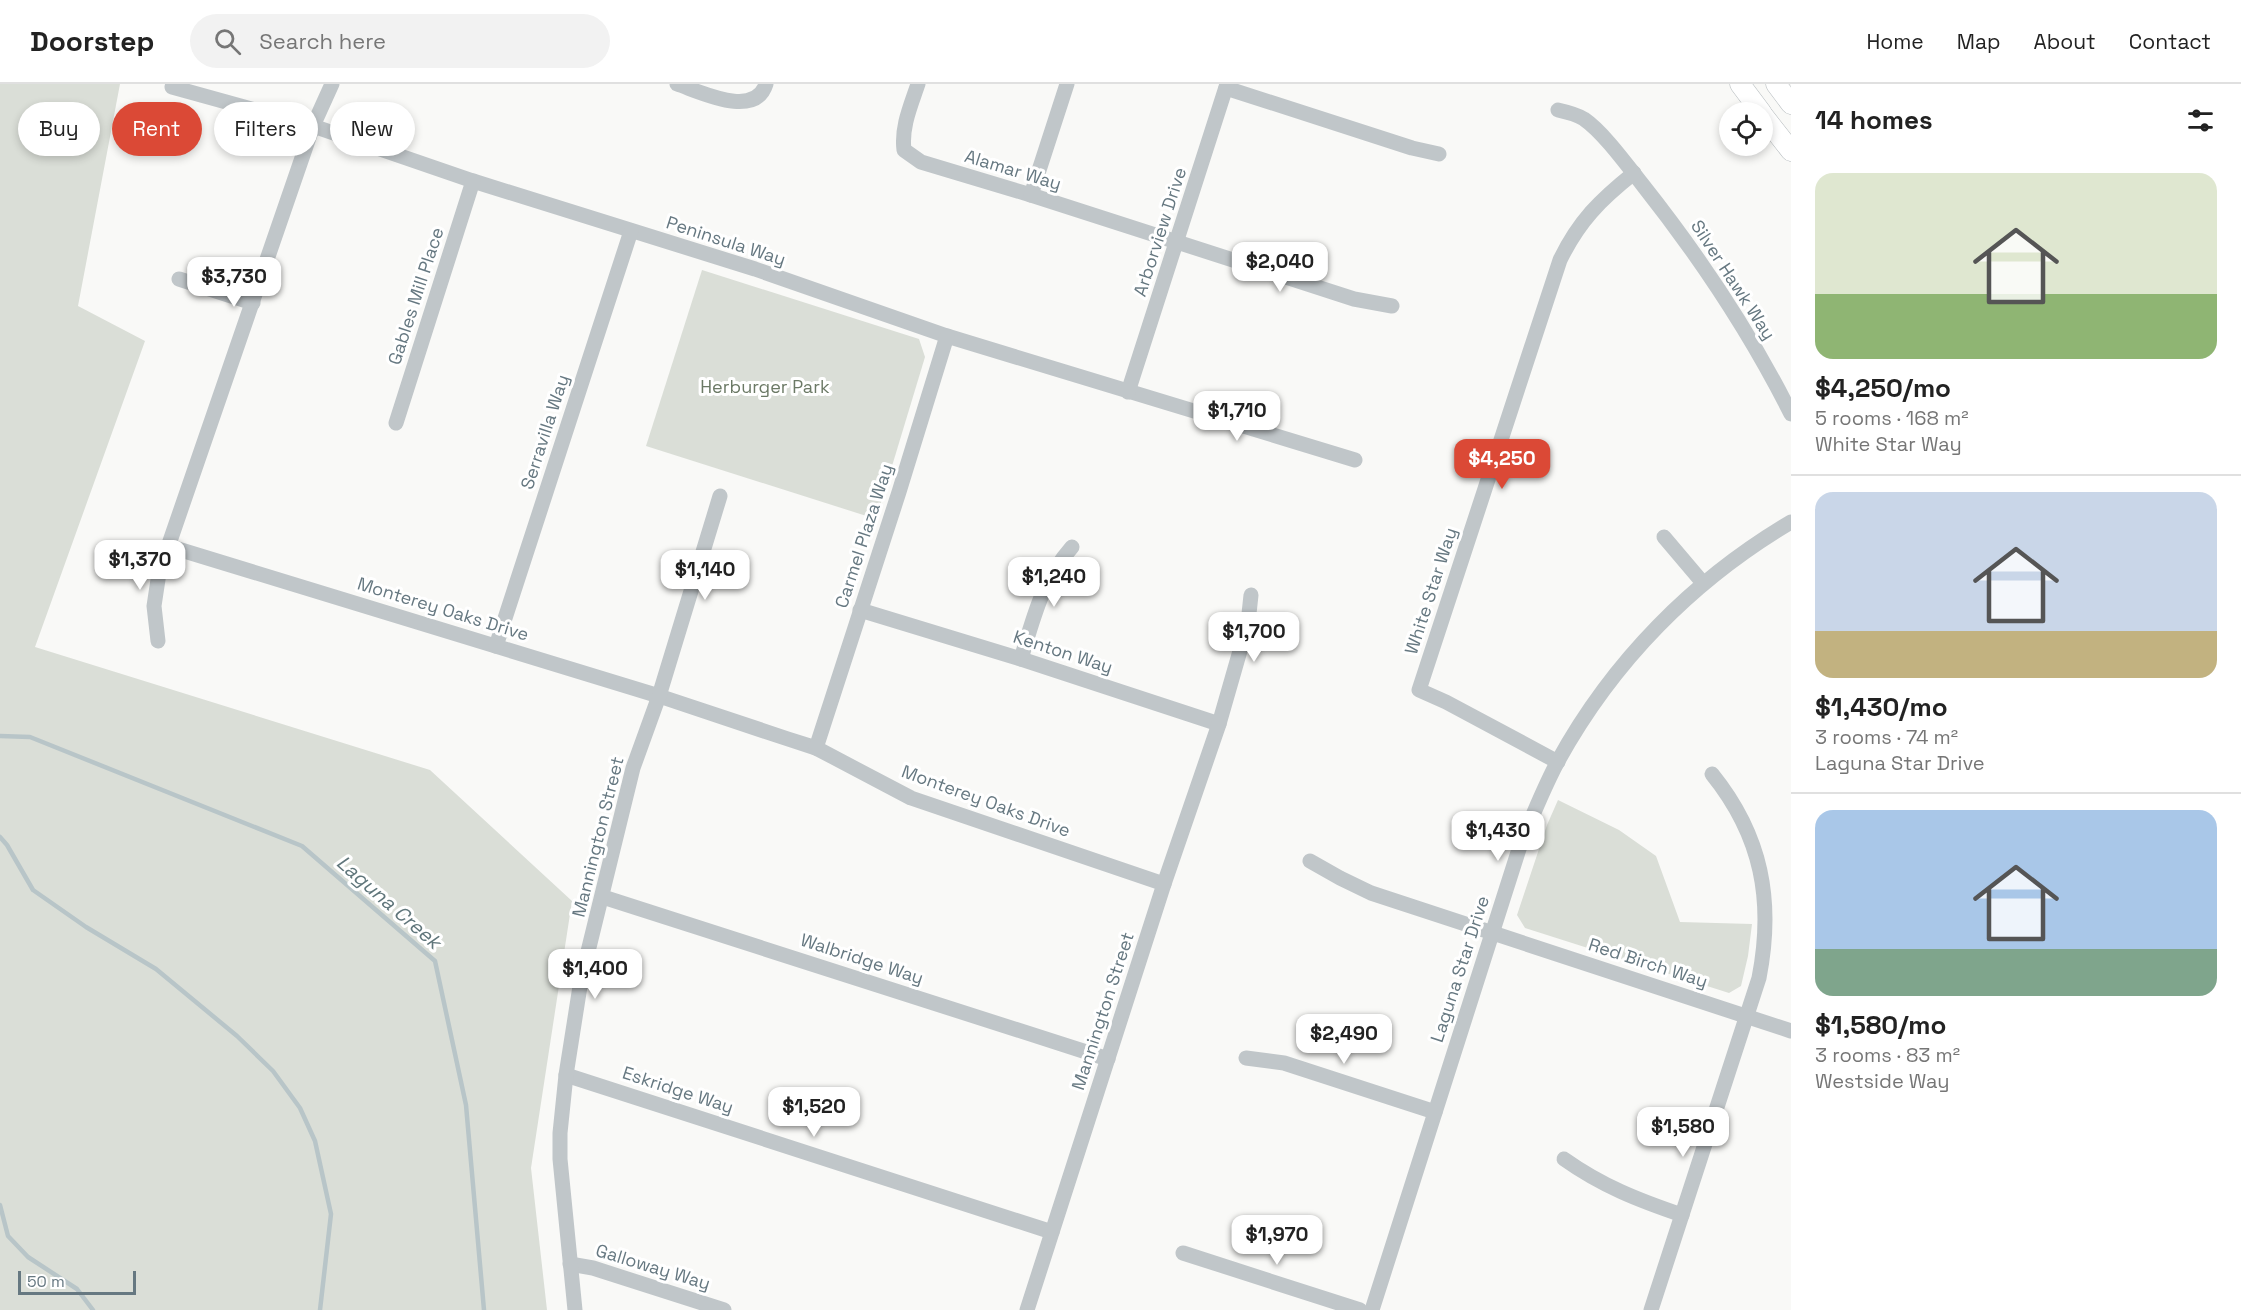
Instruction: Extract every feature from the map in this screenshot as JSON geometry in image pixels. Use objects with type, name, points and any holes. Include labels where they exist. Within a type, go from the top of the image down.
[{"type":"main road","points":[[1740,84],[1754,102]]},
{"type":"main road","points":[[1776,84],[1791,104]]},
{"type":"main road","points":[[1773,127],[1791,151]]},
{"type":"street","points":[[318,115],[332,84]]},
{"type":"street","points":[[677,84],[733,102],[753,100],[763,92],[766,84]]},
{"type":"street","name":"Alamar Way","points":[[918,84],[904,129],[903,140],[904,150],[921,162],[1354,299],[1392,306]]},
{"type":"street","points":[[1031,195],[1067,84]]},
{"type":"street","points":[[1227,86],[1412,148],[1439,154]]},
{"type":"street","name":"Arborview Drive","points":[[1128,392],[1227,86]]},
{"type":"street","name":"Peninsula Way","points":[[172,87],[226,102]]},
{"type":"street","name":"Silver Hawk Way","points":[[1558,110],[1582,118],[1594,127],[1677,228],[1716,283],[1791,414]]},
{"type":"street","name":"Peninsula Way","points":[[318,128],[473,181],[755,269],[947,336],[1355,460]]},
{"type":"street","points":[[158,641],[154,606],[159,573],[303,156]]},
{"type":"street","name":"White Star Way","points":[[1558,762],[1419,690],[1560,260],[1582,221],[1596,205],[1634,173]]},
{"type":"street","name":"Gables Mill Place","points":[[396,423],[473,181]]},
{"type":"street","name":"Serravilla Way","points":[[496,646],[631,231]]},
{"type":"street","points":[[179,279],[253,303]]},
{"type":"street","name":"Carmel Plaza Way","points":[[816,748],[947,336]]},
{"type":"street","name":"Mannington Street","points":[[575,1310],[560,1159],[560,1133],[566,1075],[581,980],[633,768],[659,696],[720,496]]},
{"type":"street","name":"Laguna Star Drive","points":[[1372,1310],[1520,849],[1539,799],[1558,762],[1581,722],[1625,662],[1660,623],[1703,583],[1734,559],[1791,522]]},
{"type":"street","points":[[1664,537],[1703,583]]},
{"type":"street","name":"Monterey Oaks Drive","points":[[168,546],[659,696],[816,748],[912,798],[1164,884]]},
{"type":"street","points":[[1021,658],[1048,579],[1072,547]]},
{"type":"street","name":"Mannington Street","points":[[1027,1310],[1164,884],[1219,724],[1248,623],[1251,595]]},
{"type":"street","name":"Kenton Way","points":[[860,610],[1021,658],[1219,724]]},
{"type":"street","points":[[1651,1310],[1759,978],[1764,951],[1767,924],[1761,870],[1751,838],[1736,806],[1712,774]]},
{"type":"street","name":"Red Birch Way","points":[[1310,861],[1371,893],[1791,1031]]},
{"type":"street","name":"Walbridge Way","points":[[603,897],[1108,1059]]},
{"type":"street","points":[[1246,1058],[1284,1063],[1435,1112]]},
{"type":"street","name":"Eskridge Way","points":[[566,1075],[1052,1232]]},
{"type":"street","points":[[1564,1159],[1608,1187],[1682,1215]]},
{"type":"street","points":[[1183,1252],[1360,1310]]},
{"type":"street","name":"Galloway Way","points":[[570,1264],[593,1268],[724,1310]]},
{"type":"green space","points":[[0,84],[120,84],[117,102],[112,102],[112,126],[78,306],[145,341],[35,647],[430,770],[572,901],[531,1168],[547,1310],[0,1310]]},
{"type":"green space","name":"Herburger Park","points":[[702,270],[919,339],[925,357],[876,519],[646,446]]},
{"type":"green space","points":[[1558,800],[1619,830],[1656,856],[1680,922],[1752,924],[1741,986],[1729,993],[1525,928],[1517,915],[1547,825]]},
{"type":"waterway","name":"Laguna Creek","points":[[0,736],[30,737],[302,846],[435,961],[466,1105],[484,1310]]},
{"type":"waterway","name":"Laguna Creek","points":[[0,837],[33,890],[86,927],[156,969],[237,1036],[273,1071],[300,1108],[315,1141],[331,1214],[320,1310]]},
{"type":"waterway","name":"Laguna Creek","points":[[0,1205],[8,1236],[28,1257],[77,1289],[93,1310]]}]
